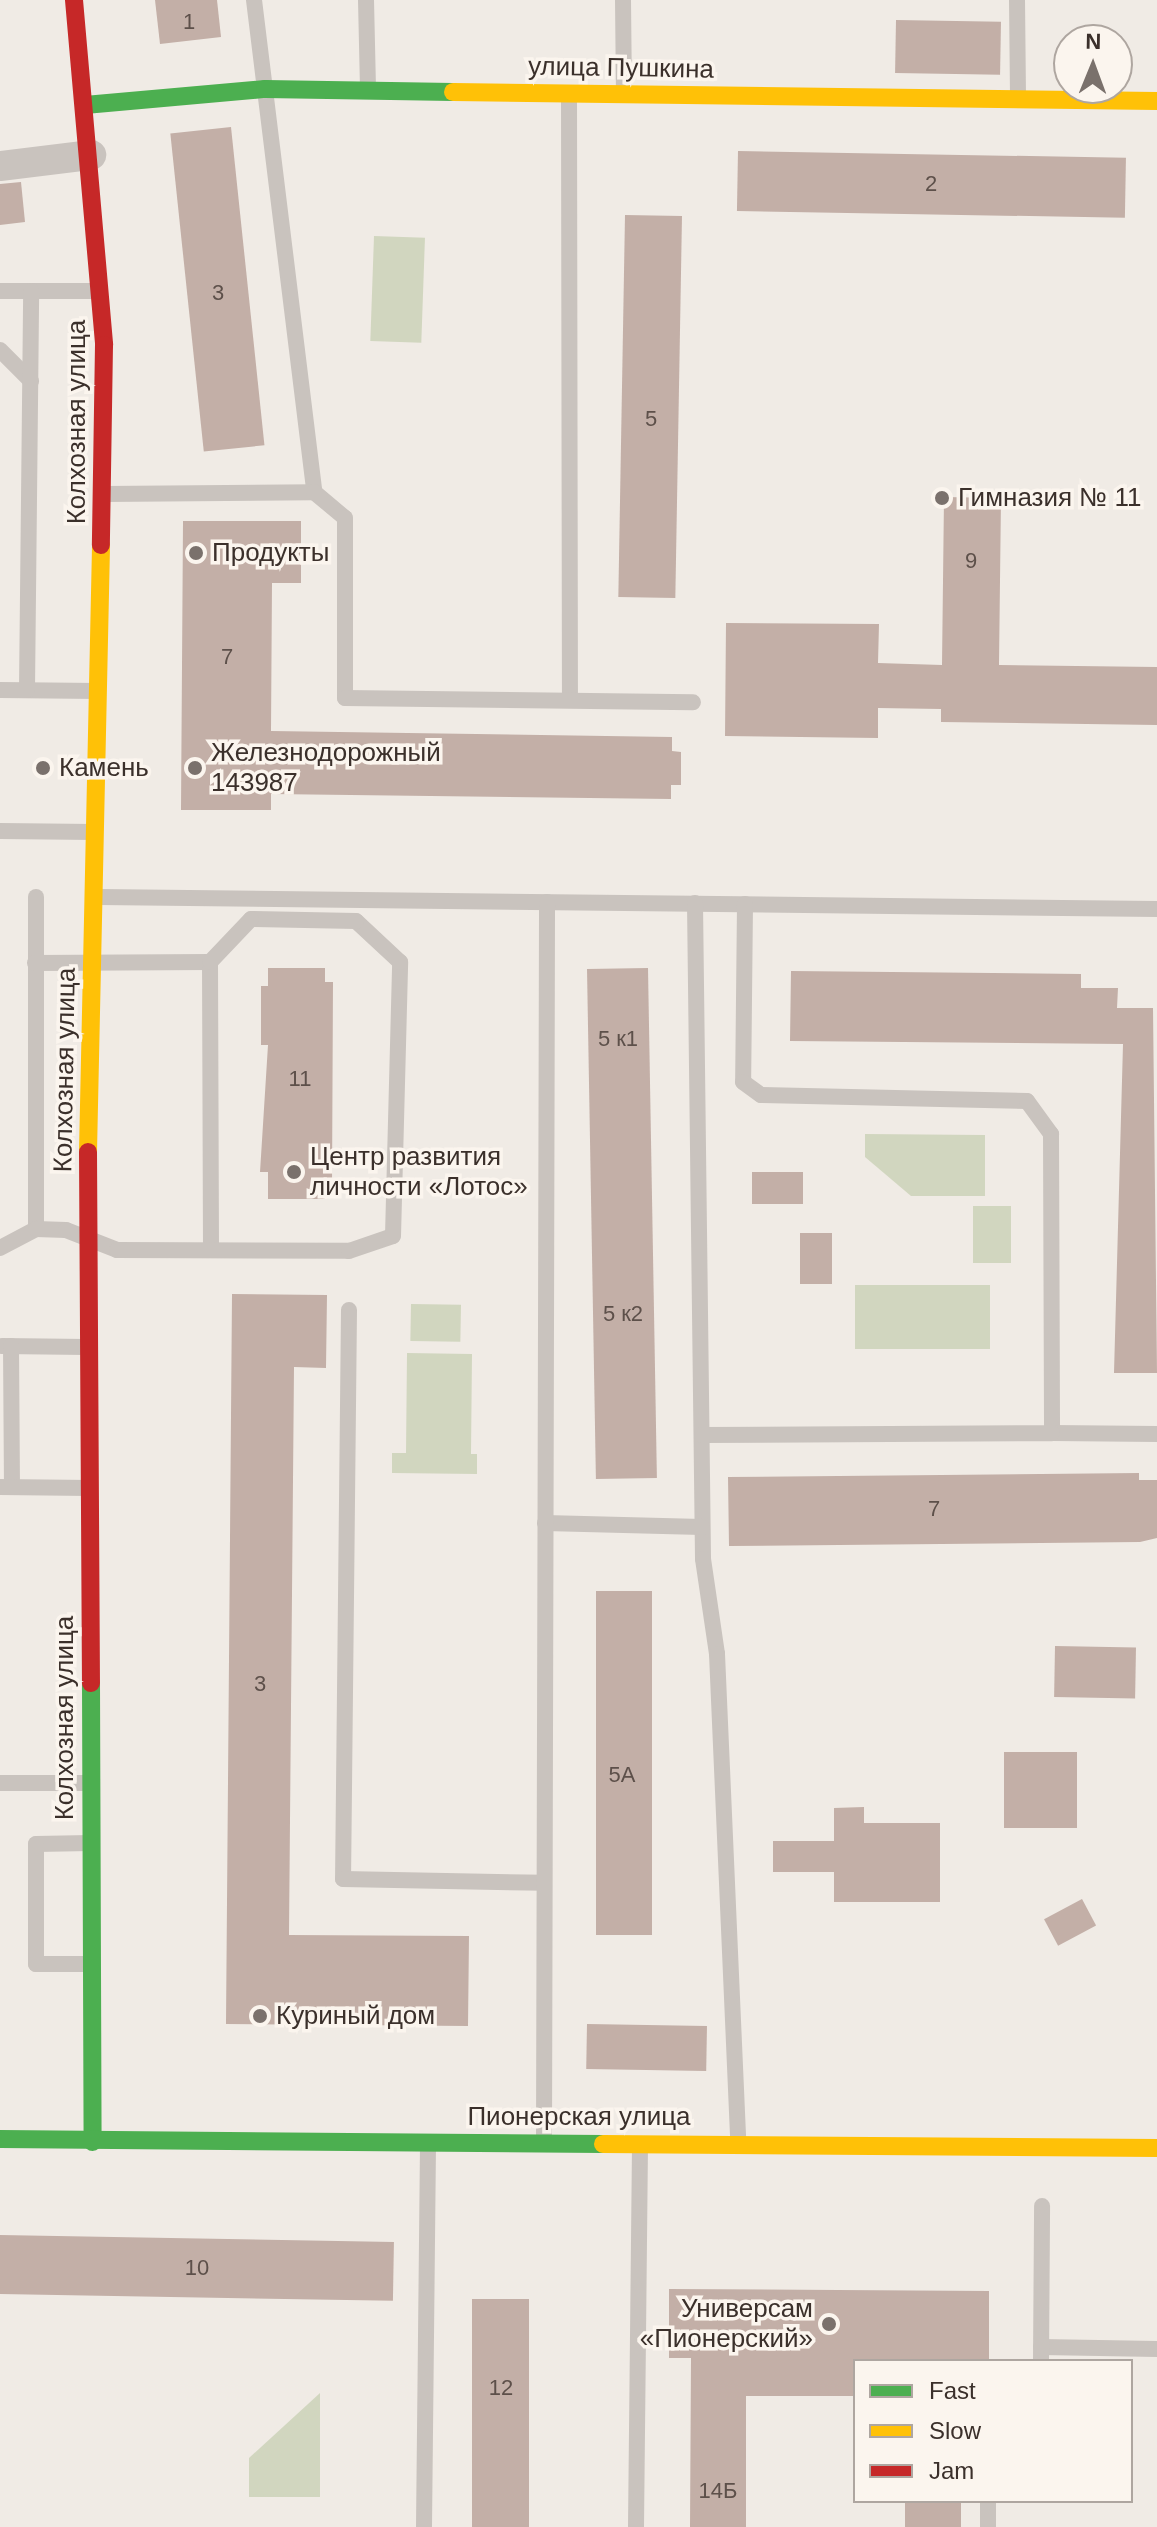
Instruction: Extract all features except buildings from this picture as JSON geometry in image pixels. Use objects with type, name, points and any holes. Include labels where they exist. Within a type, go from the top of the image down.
[{"type":"street","name":"Колхозная улица","points":[[74,0],[103,291],[98,832],[92,962],[89,1239],[93,2142]]},
{"type":"street","name":"улица Пушкина","points":[[85,105],[265,89],[1157,101]]},
{"type":"street","points":[[0,166],[91,155]]},
{"type":"street","name":"Пионерская улица","points":[[0,2139],[1157,2148]]},
{"type":"lane","points":[[254,0],[314,492]]},
{"type":"lane","points":[[366,0],[368,91]]},
{"type":"lane","points":[[623,0],[624,95]]},
{"type":"lane","points":[[1017,0],[1018,99]]},
{"type":"lane","points":[[569,94],[570,700]]},
{"type":"lane","points":[[0,291],[103,291]]},
{"type":"lane","points":[[27,690],[31,291]]},
{"type":"lane","points":[[0,350],[31,381]]},
{"type":"lane","points":[[102,494],[314,492],[345,518],[345,698],[693,702]]},
{"type":"lane","points":[[0,690],[100,691]]},
{"type":"lane","points":[[0,831],[98,832]]},
{"type":"lane","points":[[36,897],[36,1229]]},
{"type":"lane","points":[[97,897],[1157,909]]},
{"type":"lane","points":[[295,920],[296,899]]},
{"type":"lane","points":[[544,2144],[547,902]]},
{"type":"lane","points":[[695,903],[702,1527],[717,1654],[738,2144]]},
{"type":"lane","points":[[745,904],[743,1082],[761,1095],[1027,1101],[1051,1134],[1052,1433]]},
{"type":"lane","points":[[0,1248],[36,1229],[89,1239],[117,1250],[211,1250],[367,1249],[393,1236],[398,1219],[400,962],[356,921],[251,919],[210,962],[211,1250]]},
{"type":"lane","points":[[35,963],[210,962]]},
{"type":"lane","points":[[349,1310],[343,1879],[544,1883]]},
{"type":"lane","points":[[89,1347],[6,1346],[6,1487],[90,1488]]},
{"type":"lane","points":[[702,1435],[1157,1434]]},
{"type":"lane","points":[[545,1523],[702,1527]]},
{"type":"lane","points":[[0,1783],[91,1783]]},
{"type":"lane","points":[[91,1843],[36,1844],[36,1964],[92,1964]]},
{"type":"lane","points":[[424,2527],[428,2143]]},
{"type":"lane","points":[[636,2527],[640,2144]]},
{"type":"lane","points":[[1042,2206],[1041,2354],[1157,2349]]},
{"type":"lane","points":[[988,2503],[988,2527]]},
{"type":"green space","points":[[374,236],[425,238],[421,343],[370,341]]},
{"type":"green space","points":[[865,1134],[985,1135],[985,1196],[911,1196],[865,1157]]},
{"type":"green space","points":[[973,1206],[1011,1206],[1011,1263],[973,1263]]},
{"type":"green space","points":[[855,1285],[990,1285],[990,1349],[855,1349]]},
{"type":"green space","points":[[411,1304],[461,1305],[460,1342],[410,1341]]},
{"type":"green space","points":[[407,1353],[472,1354],[471,1454],[477,1454],[477,1474],[392,1473],[392,1453],[406,1453]]},
{"type":"green space","points":[[320,2393],[320,2497],[249,2497],[249,2458]]},
{"type":"traffic: fast","points":[[85,105],[265,89],[453,92]]},
{"type":"traffic: fast","points":[[91,1683],[93,2142]]},
{"type":"traffic: fast","points":[[0,2139],[603,2144]]},
{"type":"traffic: slow","points":[[453,92],[1157,101]]},
{"type":"traffic: slow","points":[[88,1152],[101,545]]},
{"type":"traffic: slow","points":[[603,2144],[1157,2148]]},
{"type":"traffic: jam","points":[[74,0],[104,345],[101,545]]},
{"type":"traffic: jam","points":[[88,1152],[91,1683]]},
{"type":"place","name":"Гимназия № 11","points":[[942,498]]},
{"type":"place","name":"Продукты","points":[[196,553]]},
{"type":"place","name":"Камень","points":[[43,768]]},
{"type":"place","name":"Железнодорожный 143987","points":[[195,768]]},
{"type":"place","name":"Центр развития личности «Лотос»","points":[[294,1172]]},
{"type":"place","name":"Куриный дом","points":[[260,2016]]},
{"type":"place","name":"Универсам «Пионерский»","points":[[829,2324]]}]
